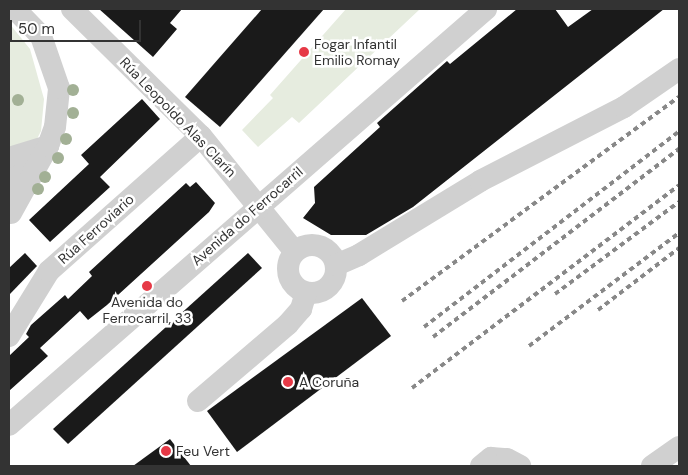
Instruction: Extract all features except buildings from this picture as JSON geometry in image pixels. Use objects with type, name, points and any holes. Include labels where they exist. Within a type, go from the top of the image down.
[{"type":"street","points":[[9,207],[45,153],[58,109],[55,68],[42,36],[15,9]]},
{"type":"street","name":"Rúa Leopoldo Alas Clarín","points":[[72,9],[201,136],[295,252]]},
{"type":"street","name":"Avenida do Ferrocarril","points":[[9,425],[486,9]]},
{"type":"street","points":[[336,265],[359,256],[480,182],[624,107],[679,69]]},
{"type":"street","name":"Rúa Ferroviario","points":[[9,336],[50,271],[201,136]]},
{"type":"street","points":[[9,158],[45,153]]},
{"type":"street","points":[[9,182],[29,172],[45,153]]},
{"type":"street","points":[[306,293],[289,278],[289,262],[295,252],[305,246],[322,247],[336,265]]},
{"type":"street","points":[[306,293],[329,287],[336,265]]},
{"type":"street","points":[[198,402],[288,324],[301,309],[306,293]]},
{"type":"street","points":[[652,466],[679,447]]},
{"type":"street","points":[[481,466],[492,458],[507,458],[520,466]]},
{"type":"shaded area","points":[[346,9],[420,9],[299,123],[292,117],[258,147],[242,130],[273,98],[270,95]]},
{"type":"shaded area","points":[[9,23],[30,49],[44,99],[41,131],[35,143],[9,150]]},
{"type":"railway","points":[[402,301],[679,97]]},
{"type":"railway","points":[[424,327],[679,131]]},
{"type":"railway","points":[[433,337],[679,149]]},
{"type":"railway","points":[[412,388],[679,185]]},
{"type":"railway","points":[[555,294],[679,202]]},
{"type":"railway","points":[[529,346],[679,233]]},
{"type":"railway","points":[[598,310],[679,248]]},
{"type":"place","name":"Fogar Infantil Emilio Romay","points":[[304,52]]},
{"type":"place","name":"Avenida do Ferrocarril, 33","points":[[147,286]]},
{"type":"place","name":"A Coruña","points":[[288,382]]},
{"type":"place","name":"Feu Vert","points":[[166,451]]}]
